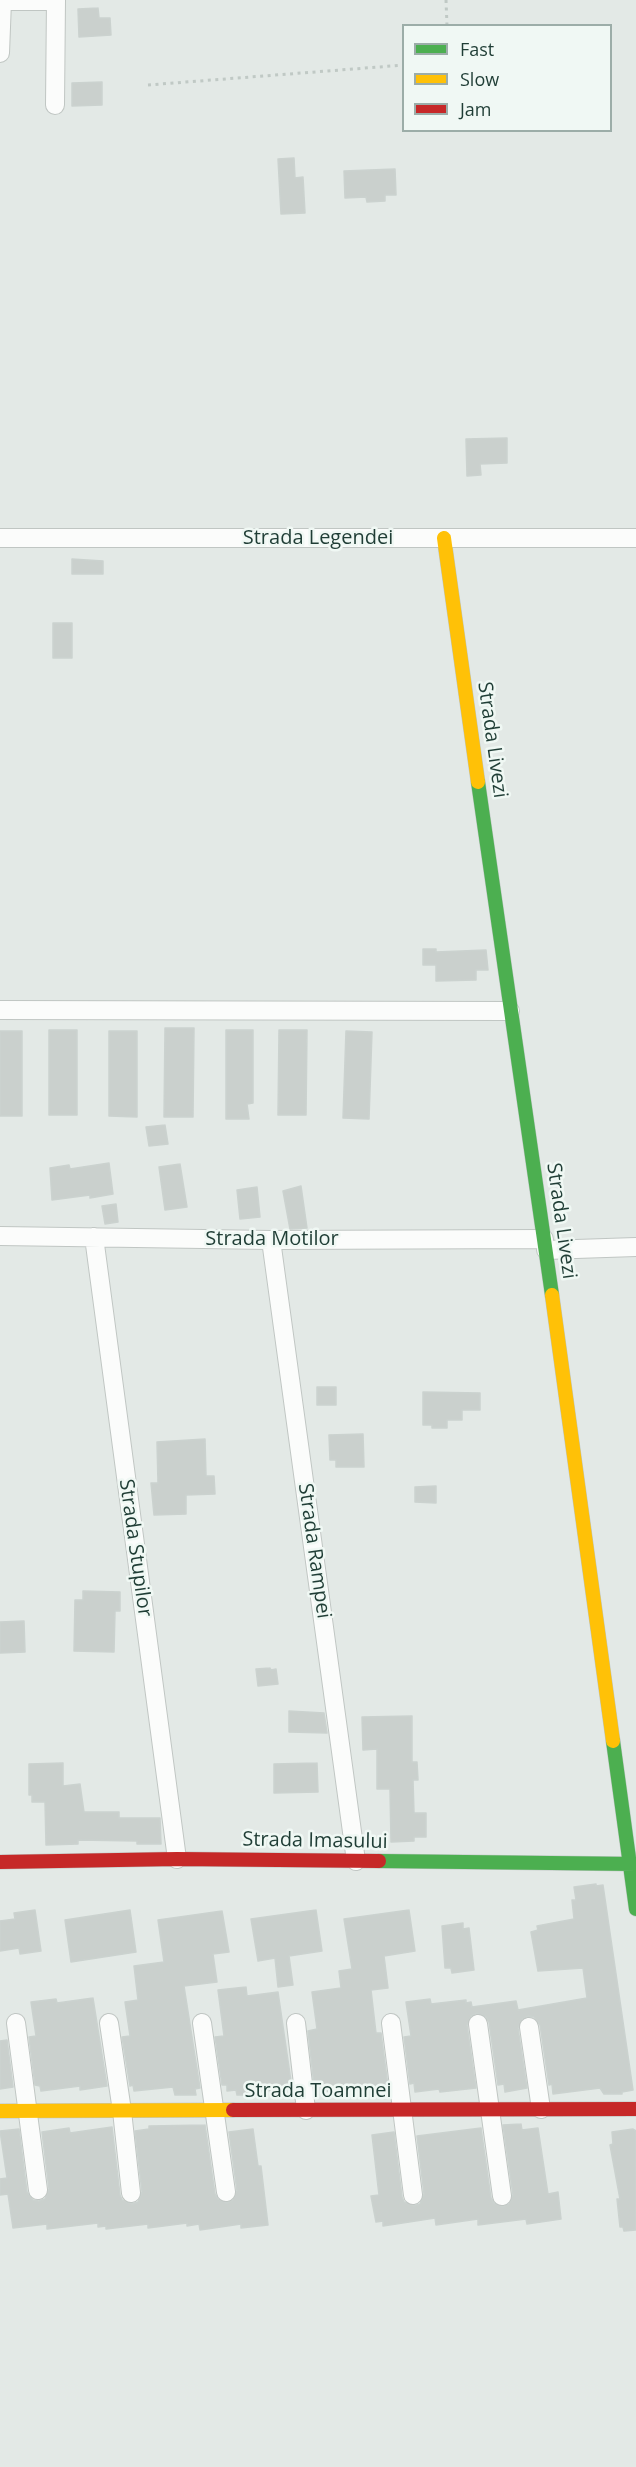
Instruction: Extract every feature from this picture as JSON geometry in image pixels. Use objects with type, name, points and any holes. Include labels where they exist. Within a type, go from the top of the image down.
[{"type":"street","points":[[0,53],[1,1],[56,1],[55,105]]},
{"type":"street","name":"Strada Legendei","points":[[0,538],[636,538]]},
{"type":"street","name":"Strada Livezi","points":[[444,538],[633,1864],[636,1909]]},
{"type":"street","points":[[0,1010],[510,1011]]},
{"type":"street","name":"Strada Motilor","points":[[0,1236],[636,1247]]},
{"type":"street","name":"Strada Stupilor","points":[[94,1237],[177,1859]]},
{"type":"street","name":"Strada Rampei","points":[[271,1240],[356,1861]]},
{"type":"street","name":"Strada Imasului","points":[[0,1862],[177,1859],[633,1864]]},
{"type":"street","points":[[16,2023],[38,2190]]},
{"type":"street","points":[[109,2023],[131,2193]]},
{"type":"street","points":[[296,2023],[306,2110]]},
{"type":"street","points":[[391,2023],[413,2194]]},
{"type":"street","points":[[202,2024],[226,2192]]},
{"type":"street","points":[[478,2024],[502,2196]]},
{"type":"street","points":[[529,2027],[541,2109]]},
{"type":"street","name":"Strada Toamnei","points":[[0,2111],[636,2109]]},
{"type":"path","points":[[446,0],[447,24]]},
{"type":"path","points":[[148,84],[402,65]]},
{"type":"building","points":[[98,8],[99,18],[110,18],[111,35],[79,37],[78,9]]},
{"type":"building","points":[[102,82],[102,105],[72,106],[72,83]]},
{"type":"building","points":[[294,158],[295,178],[303,177],[305,213],[281,214],[278,159]]},
{"type":"building","points":[[395,169],[396,195],[385,195],[385,201],[367,202],[366,197],[345,198],[344,171]]},
{"type":"building","points":[[507,438],[507,463],[480,464],[481,475],[467,476],[466,439]]},
{"type":"building","points":[[72,559],[103,561],[103,574],[72,574]]},
{"type":"building","points":[[53,623],[72,623],[72,658],[53,658]]},
{"type":"building","points":[[423,949],[436,949],[436,952],[486,950],[488,970],[476,970],[476,980],[436,981],[436,965],[423,965]]},
{"type":"building","points":[[165,1028],[194,1028],[193,1117],[164,1117]]},
{"type":"building","points":[[49,1030],[77,1030],[77,1115],[49,1115]]},
{"type":"building","points":[[226,1030],[253,1030],[253,1103],[247,1104],[249,1119],[226,1119]]},
{"type":"building","points":[[279,1030],[307,1030],[306,1115],[278,1115]]},
{"type":"building","points":[[0,1031],[22,1031],[22,1116],[0,1116]]},
{"type":"building","points":[[109,1031],[137,1031],[137,1117],[109,1116]]},
{"type":"building","points":[[346,1031],[372,1032],[369,1119],[343,1118]]},
{"type":"building","points":[[165,1125],[168,1144],[149,1146],[146,1127]]},
{"type":"building","points":[[109,1163],[113,1194],[52,1200],[50,1168],[69,1165],[70,1169]]},
{"type":"building","points":[[180,1164],[187,1207],[165,1210],[159,1167]]},
{"type":"building","points":[[301,1186],[307,1228],[290,1229],[283,1191]]},
{"type":"building","points":[[257,1187],[260,1217],[240,1219],[237,1190]]},
{"type":"building","points":[[116,1204],[118,1222],[105,1224],[102,1206]]},
{"type":"building","points":[[317,1387],[336,1387],[336,1405],[317,1405]]},
{"type":"building","points":[[423,1392],[480,1393],[480,1410],[462,1410],[462,1420],[447,1420],[447,1428],[432,1428],[432,1425],[423,1425]]},
{"type":"building","points":[[363,1434],[364,1467],[336,1467],[336,1460],[330,1460],[329,1435]]},
{"type":"building","points":[[205,1439],[206,1476],[214,1476],[215,1494],[186,1495],[186,1514],[154,1515],[151,1483],[158,1483],[157,1442]]},
{"type":"building","points":[[436,1486],[436,1503],[415,1502],[415,1487]]},
{"type":"building","points":[[83,1591],[120,1592],[120,1611],[115,1611],[114,1652],[74,1651],[75,1600],[83,1600]]},
{"type":"building","points":[[24,1621],[25,1652],[0,1653],[0,1622]]},
{"type":"building","points":[[270,1668],[271,1670],[276,1669],[278,1684],[258,1686],[256,1669]]},
{"type":"building","points":[[289,1711],[324,1713],[327,1733],[289,1732]]},
{"type":"building","points":[[412,1716],[412,1762],[417,1762],[418,1780],[413,1780],[414,1813],[426,1813],[426,1837],[414,1837],[414,1841],[391,1842],[390,1789],[377,1789],[377,1749],[363,1750],[362,1717]]},
{"type":"building","points":[[63,1763],[63,1786],[80,1784],[84,1812],[119,1812],[119,1818],[160,1818],[161,1844],[137,1844],[137,1841],[78,1840],[78,1844],[46,1845],[45,1802],[32,1802],[32,1795],[29,1795],[29,1764]]},
{"type":"building","points":[[317,1763],[318,1792],[274,1793],[274,1764]]},
{"type":"building","points":[[596,1884],[596,1886],[603,1885],[633,2090],[622,2092],[622,2094],[604,2094],[600,2088],[553,2094],[552,2084],[549,2085],[540,2025],[534,2017],[528,2016],[522,2019],[518,2028],[527,2088],[505,2092],[504,2084],[498,2085],[489,2022],[486,2017],[477,2013],[471,2016],[467,2025],[476,2088],[415,2092],[414,2083],[410,2084],[404,2037],[411,2036],[406,2002],[430,1999],[431,2004],[466,2000],[466,2003],[471,2002],[472,2007],[516,2001],[518,2010],[587,1998],[583,1968],[538,1971],[531,1932],[538,1930],[537,1926],[574,1919],[572,1900],[576,1900],[574,1887]]},
{"type":"building","points":[[35,1910],[41,1951],[20,1954],[19,1948],[0,1951],[0,1921],[15,1919],[14,1913]]},
{"type":"building","points":[[130,1910],[136,1952],[71,1962],[65,1920]]},
{"type":"building","points":[[316,1910],[322,1951],[289,1956],[293,1985],[278,1987],[275,1958],[258,1961],[251,1919]]},
{"type":"building","points":[[409,1910],[415,1951],[384,1956],[388,1988],[371,1990],[376,2033],[381,2033],[388,2086],[349,2091],[349,2095],[336,2095],[335,2090],[322,2092],[321,2085],[314,2085],[308,2031],[317,2029],[312,1992],[341,1988],[339,1971],[352,1969],[344,1919]]},
{"type":"building","points":[[222,1911],[229,1952],[213,1954],[217,1982],[184,1986],[200,2088],[195,2089],[196,2095],[175,2095],[173,2087],[134,2091],[133,2085],[130,2086],[122,2037],[130,2036],[125,2002],[138,2000],[134,1966],[164,1962],[158,1920]]},
{"type":"building","points":[[463,1923],[463,1929],[469,1928],[474,1970],[452,1973],[451,1968],[445,1968],[442,1926]]},
{"type":"building","points":[[246,1987],[247,1996],[278,1992],[292,2088],[257,2092],[257,2095],[237,2095],[236,2090],[227,2091],[227,2085],[222,2085],[215,2037],[224,2036],[218,1990]]},
{"type":"building","points":[[93,1998],[107,2086],[80,2090],[80,2086],[41,2091],[40,2086],[35,2085],[29,2037],[36,2036],[31,2002],[56,1999],[57,2003]]},
{"type":"building","points":[[7,2040],[13,2087],[0,2089],[0,2041]]},
{"type":"building","points":[[521,2124],[522,2130],[538,2128],[548,2194],[558,2192],[561,2219],[527,2224],[526,2219],[478,2225],[478,2219],[436,2225],[435,2218],[383,2226],[383,2221],[376,2222],[371,2196],[379,2195],[372,2135],[394,2132],[402,2197],[404,2202],[414,2206],[420,2204],[424,2194],[417,2136],[481,2128],[491,2198],[494,2203],[503,2207],[509,2204],[513,2195],[503,2125]]},
{"type":"building","points":[[205,2125],[215,2194],[218,2199],[227,2203],[233,2200],[237,2191],[229,2132],[253,2129],[258,2166],[261,2166],[268,2225],[241,2228],[241,2224],[200,2230],[199,2224],[187,2226],[187,2223],[148,2228],[148,2224],[106,2229],[106,2226],[98,2227],[98,2223],[47,2229],[47,2224],[13,2228],[8,2194],[0,2195],[0,2179],[7,2178],[0,2131],[19,2129],[27,2192],[33,2200],[39,2201],[45,2199],[49,2189],[42,2132],[69,2128],[70,2133],[112,2127],[120,2195],[122,2200],[132,2204],[138,2202],[142,2192],[135,2131],[149,2129],[149,2126]]},
{"type":"building","points":[[633,2129],[636,2131],[636,2230],[624,2231],[623,2227],[620,2227],[617,2199],[620,2199],[610,2145],[613,2144],[612,2132]]},
{"type":"traffic: fast","points":[[478,782],[552,1295]]},
{"type":"traffic: fast","points":[[613,1741],[636,1909]]},
{"type":"traffic: fast","points":[[379,1861],[636,1864]]},
{"type":"traffic: slow","points":[[444,538],[478,782]]},
{"type":"traffic: slow","points":[[552,1295],[613,1741]]},
{"type":"traffic: slow","points":[[0,2111],[233,2110]]},
{"type":"traffic: jam","points":[[0,1862],[177,1859],[379,1861]]},
{"type":"traffic: jam","points":[[233,2110],[636,2109]]}]
